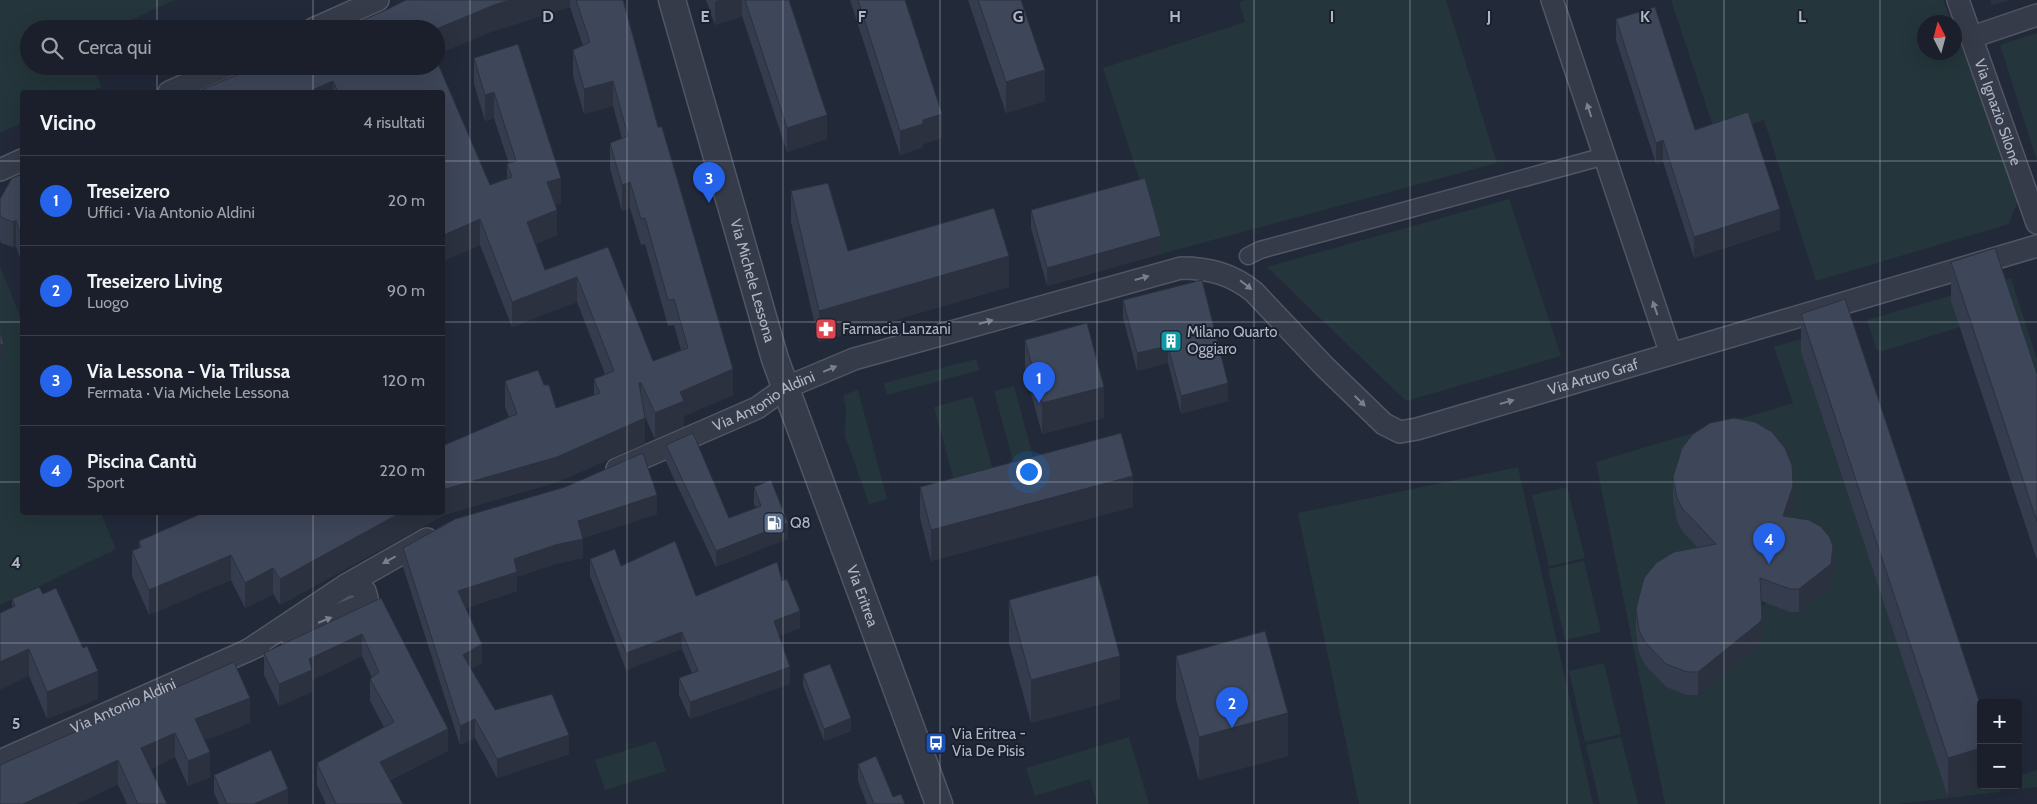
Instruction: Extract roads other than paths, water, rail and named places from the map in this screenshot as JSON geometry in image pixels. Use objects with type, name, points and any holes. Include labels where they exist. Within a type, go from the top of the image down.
[{"type":"street","points":[[333,20],[378,0]]},
{"type":"street","name":"Via Michele Lessona","points":[[672,0],[773,353],[785,388]]},
{"type":"street","points":[[1552,0],[1671,354]]},
{"type":"street","name":"Via Ignazio Silone","points":[[1958,0],[2037,223]]},
{"type":"street","points":[[1972,37],[2037,15]]},
{"type":"street","points":[[174,90],[208,75]]},
{"type":"street","points":[[1248,256],[1260,250],[1605,156]]},
{"type":"street","points":[[0,170],[20,161]]},
{"type":"street","name":"Via Arturo Graf","points":[[1201,268],[1228,275],[1242,282],[1384,424],[1400,432],[1416,429],[2037,246]]},
{"type":"street","name":"Via Antonio Aldini","points":[[596,478],[757,408],[785,388],[854,359],[1165,272],[1181,268],[1201,268]]},
{"type":"street","name":"Via Eritrea","points":[[785,388],[939,804]]},
{"type":"street","name":"Via Antonio Aldini","points":[[0,761],[247,651],[346,585],[442,531]]},
{"type":"place","name":"Via Lessona - Via Trilussa","points":[[709,203]]},
{"type":"place","name":"Farmacia Lanzani","points":[[826,329]]},
{"type":"place","name":"Milano Quarto Oggiaro","points":[[1171,341]]},
{"type":"place","name":"Treseizero","points":[[1039,403]]},
{"type":"place","name":"Q8","points":[[774,523]]},
{"type":"place","name":"Piscina Cantù","points":[[1769,564]]},
{"type":"place","name":"Treseizero Living","points":[[1232,728]]},
{"type":"place","name":"Via Eritrea - Via De Pisis","points":[[936,743]]}]
